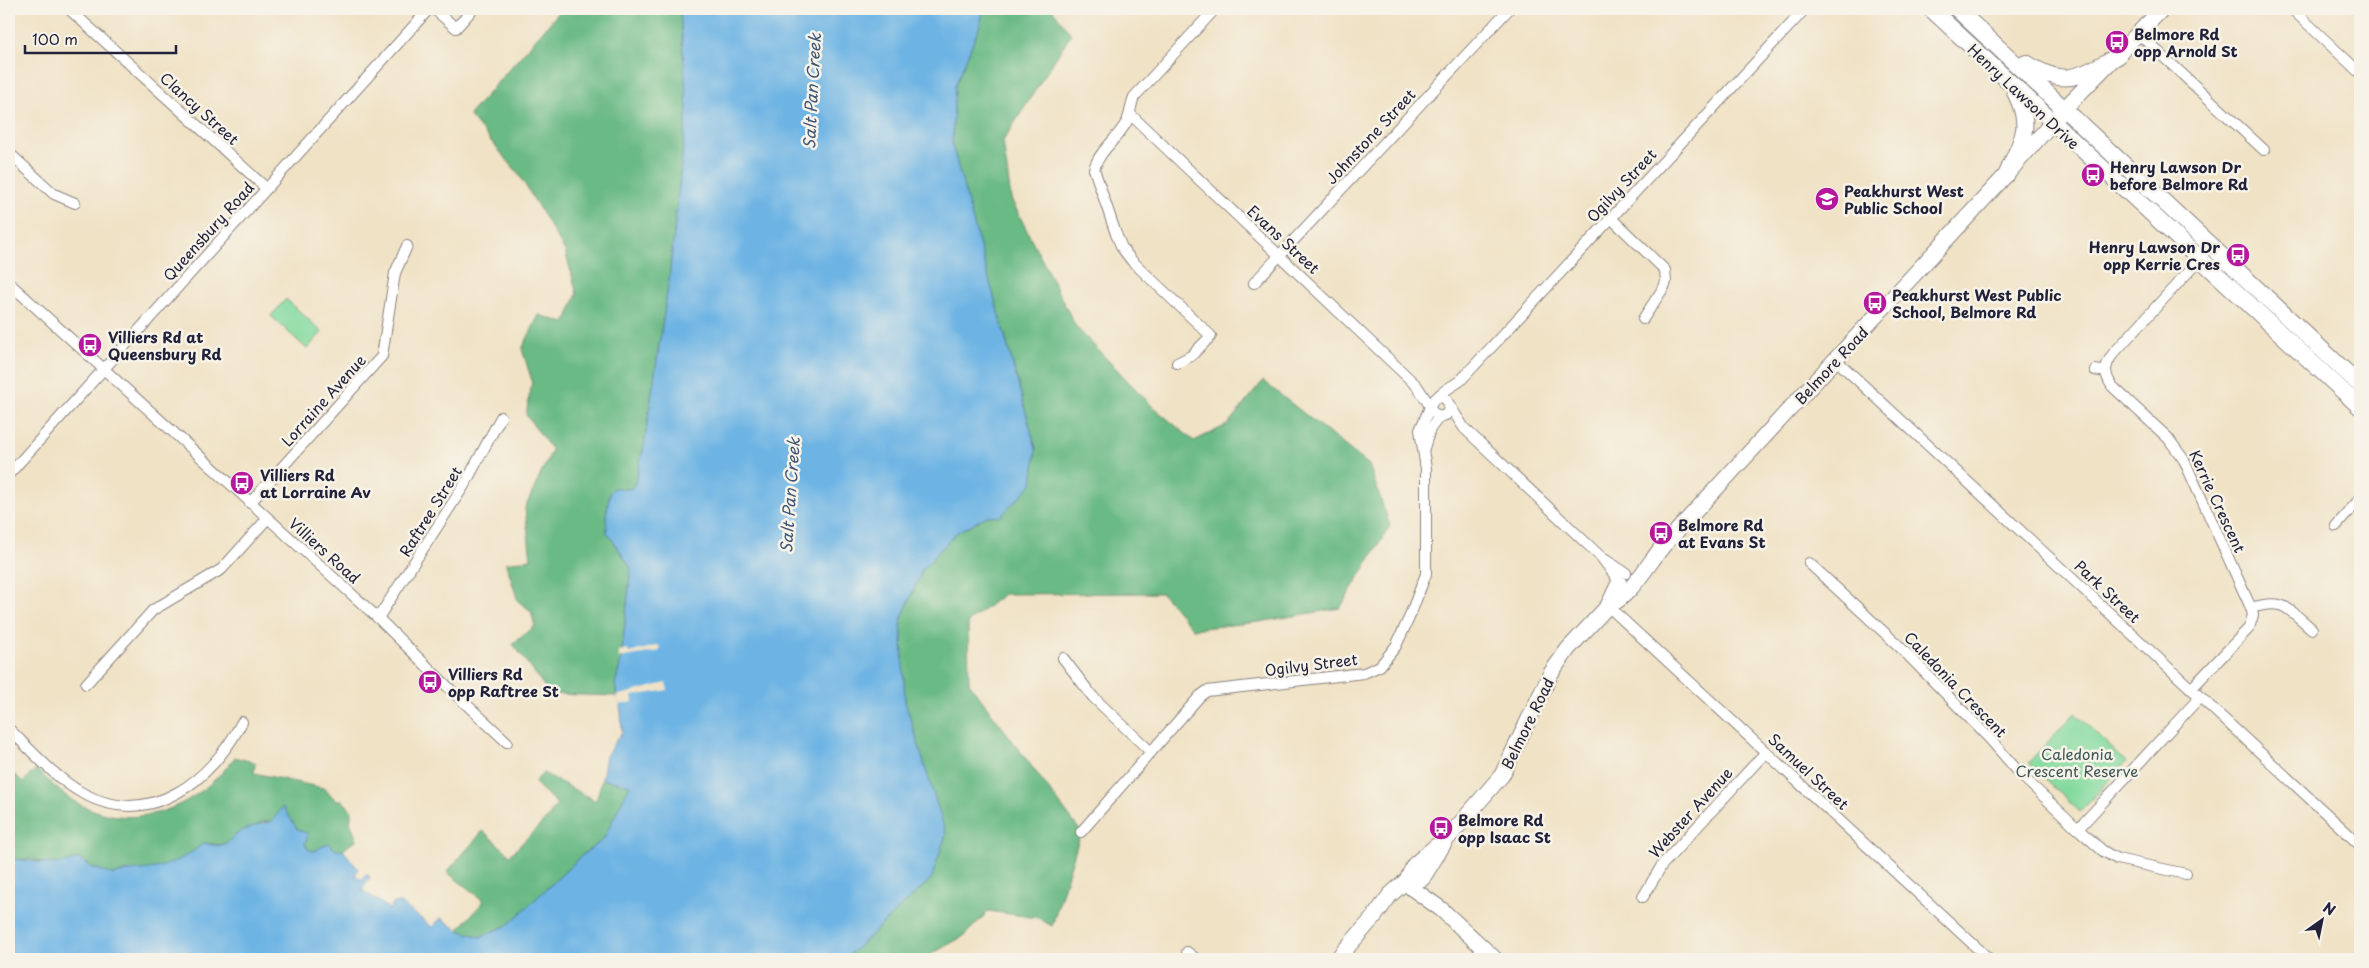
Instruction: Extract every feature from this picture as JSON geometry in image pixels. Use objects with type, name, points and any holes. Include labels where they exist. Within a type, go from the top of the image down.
[{"type":"main road","name":"Henry Lawson Drive","points":[[1930,9],[2360,407]]},
{"type":"main road","name":"Henry Lawson Drive","points":[[1957,9],[2360,385]]},
{"type":"main road","points":[[1988,39],[2046,75],[2061,78],[2077,76],[2118,56]]},
{"type":"main road","points":[[2007,174],[2022,142],[2026,121],[2011,85]]},
{"type":"street","name":"Clancy Street","points":[[68,9],[266,188]]},
{"type":"street","name":"Queensbury Road","points":[[9,474],[428,9]]},
{"type":"street","points":[[434,9],[456,28],[473,9]]},
{"type":"street","points":[[1177,363],[1191,356],[1211,336],[1127,254],[1116,234],[1094,175],[1098,158],[1120,132],[1130,114],[1131,103],[1138,92],[1215,9]]},
{"type":"street","name":"Johnstone Street","points":[[1254,282],[1509,9]]},
{"type":"street","name":"Ogilvy Street","points":[[1439,397],[1447,389],[1460,381],[1805,9]]},
{"type":"street","name":"Belmore Road","points":[[1337,959],[1374,918],[1384,912],[1413,882],[1446,840],[1498,781],[1512,758],[1551,674],[1568,649],[1608,606],[1626,580],[1663,546],[2007,174],[2065,108],[2162,9]]},
{"type":"street","points":[[2292,9],[2360,73]]},
{"type":"street","points":[[2139,34],[2264,150]]},
{"type":"street","name":"Evans Street","points":[[1130,114],[1417,386],[1430,407]]},
{"type":"street","points":[[9,153],[54,194],[75,203]]},
{"type":"street","points":[[1611,218],[1665,270],[1666,282],[1664,287],[1643,319]]},
{"type":"street","name":"Lorraine Avenue","points":[[250,503],[382,356],[395,273],[407,246]]},
{"type":"street","points":[[2095,370],[2106,372],[2106,366],[2112,354],[2200,259]]},
{"type":"street","name":"Villiers Road","points":[[9,283],[378,618],[507,742]]},
{"type":"street","name":"Park Street","points":[[1836,360],[2360,845]]},
{"type":"street","name":"Kerrie Crescent","points":[[2106,372],[2112,386],[2168,438],[2184,460],[2251,608]]},
{"type":"street","name":"Ogilvy Street","points":[[1450,405],[1460,381]]},
{"type":"street","name":"Evans Street","points":[[1417,386],[1439,397]]},
{"type":"street","points":[[1464,428],[1432,413],[1430,407],[1433,399],[1439,397],[1450,405],[1464,428],[1626,580]]},
{"type":"street","points":[[1441,417],[1448,412],[1450,405]]},
{"type":"street","name":"Ogilvy Street","points":[[1081,832],[1206,691],[1352,675],[1373,670],[1386,660],[1396,646],[1410,618],[1426,574],[1424,449],[1420,430],[1430,407]]},
{"type":"street","name":"Raftree Street","points":[[378,618],[465,484],[501,417]]},
{"type":"street","name":"Ogilvy Street","points":[[1424,449],[1430,429],[1441,417]]},
{"type":"street","points":[[2336,526],[2360,499]]},
{"type":"street","points":[[86,684],[153,610],[214,575],[268,519]]},
{"type":"street","name":"Caledonia Crescent","points":[[1809,563],[1900,647],[1989,738],[2023,777],[2103,851],[2117,859],[2186,874]]},
{"type":"street","points":[[2192,689],[2249,628],[2253,615],[2251,608],[2269,603],[2277,603],[2286,607],[2312,629]]},
{"type":"street","name":"Samuel Street","points":[[1608,606],[1989,959]]},
{"type":"street","points":[[1063,658],[1096,701],[1151,752]]},
{"type":"street","points":[[2078,828],[2200,697]]},
{"type":"street","points":[[9,729],[82,793],[103,801],[134,806],[158,803],[190,786],[226,748],[242,722]]},
{"type":"street","name":"Webster Avenue","points":[[1643,897],[1662,865],[1766,752]]},
{"type":"street","points":[[1413,882],[1495,959]]},
{"type":"street","points":[[1187,952],[1196,959]]},
{"type":"green space","points":[[562,9],[680,9],[687,109],[669,280],[644,446],[635,483],[631,489],[610,492],[606,515],[607,532],[631,568],[621,661],[615,685],[617,696],[550,694],[513,644],[535,626],[531,611],[518,601],[506,563],[531,559],[525,508],[552,450],[526,415],[532,381],[522,349],[539,315],[565,323],[577,294],[565,251],[518,173],[469,115]]},
{"type":"green space","points":[[984,9],[1052,9],[1071,34],[1003,141],[1011,199],[1076,327],[1153,407],[1194,441],[1227,425],[1263,381],[1369,465],[1390,526],[1340,608],[1259,622],[1193,629],[1162,593],[1004,594],[968,622],[969,683],[1081,832],[1052,926],[1038,918],[989,911],[964,936],[922,959],[845,959],[931,879],[946,834],[905,702],[901,620],[922,570],[956,533],[987,516],[1032,484],[1036,448],[952,145],[955,86],[980,25]]},
{"type":"green space","points":[[286,299],[322,332],[307,349],[271,316]]},
{"type":"green space","name":"Caledonia Crescent Reserve","points":[[2075,713],[2126,762],[2080,812],[2028,763]]},
{"type":"green space","points":[[235,757],[255,763],[254,773],[323,788],[336,800],[342,800],[352,811],[350,822],[357,839],[343,850],[336,850],[328,843],[315,851],[309,850],[288,818],[262,822],[252,829],[236,834],[230,842],[219,845],[204,843],[178,860],[148,870],[127,871],[114,875],[91,867],[84,860],[55,865],[29,859],[9,860],[9,770],[23,782],[36,769],[71,800],[99,812],[121,816],[143,816],[164,811],[184,802],[203,790],[220,775]]},
{"type":"green space","points":[[543,773],[596,801],[602,779],[631,785],[603,840],[585,853],[508,925],[480,937],[458,930],[484,901],[447,872],[483,831],[510,855],[549,816],[557,804],[534,782]]},
{"type":"water","name":"Salt Pan Creek","points":[[680,9],[984,9],[980,25],[955,86],[952,145],[1036,449],[1032,484],[1000,517],[987,516],[956,533],[922,570],[901,620],[905,702],[946,834],[931,879],[845,959],[9,959],[9,859],[53,864],[78,858],[91,867],[114,875],[127,871],[156,868],[178,860],[204,843],[223,844],[244,830],[271,822],[283,807],[297,829],[308,834],[305,845],[309,850],[315,851],[328,843],[336,850],[343,850],[358,869],[355,875],[362,880],[366,874],[370,877],[362,890],[390,909],[394,903],[400,903],[432,927],[441,918],[458,930],[480,937],[508,925],[585,853],[603,840],[630,785],[602,779],[606,756],[622,732],[621,711],[615,685],[621,661],[631,568],[607,532],[606,515],[610,492],[614,488],[631,489],[635,483],[644,446],[669,280],[687,109]]},
{"type":"pier","points":[[659,645],[660,651],[619,658],[619,651],[628,649],[629,653]]},
{"type":"pier","points":[[666,683],[668,690],[632,696],[633,702],[619,705],[617,696]]},
{"type":"place","name":"Belmore Rd opp Arnold St","points":[[2117,42]]},
{"type":"place","name":"Henry Lawson Dr before Belmore Rd","points":[[2093,175]]},
{"type":"place","name":"Peakhurst West Public School","points":[[1827,199]]},
{"type":"place","name":"Henry Lawson Dr opp Kerrie Cres","points":[[2238,255]]},
{"type":"place","name":"Peakhurst West Public School, Belmore Rd","points":[[1875,303]]},
{"type":"place","name":"Villiers Rd at Queensbury Rd","points":[[90,345]]},
{"type":"place","name":"Villiers Rd at Lorraine Av","points":[[242,483]]},
{"type":"place","name":"Belmore Rd at Evans St","points":[[1661,533]]},
{"type":"place","name":"Villiers Rd opp Raftree St","points":[[430,682]]},
{"type":"place","name":"Belmore Rd opp Isaac St","points":[[1441,828]]}]
